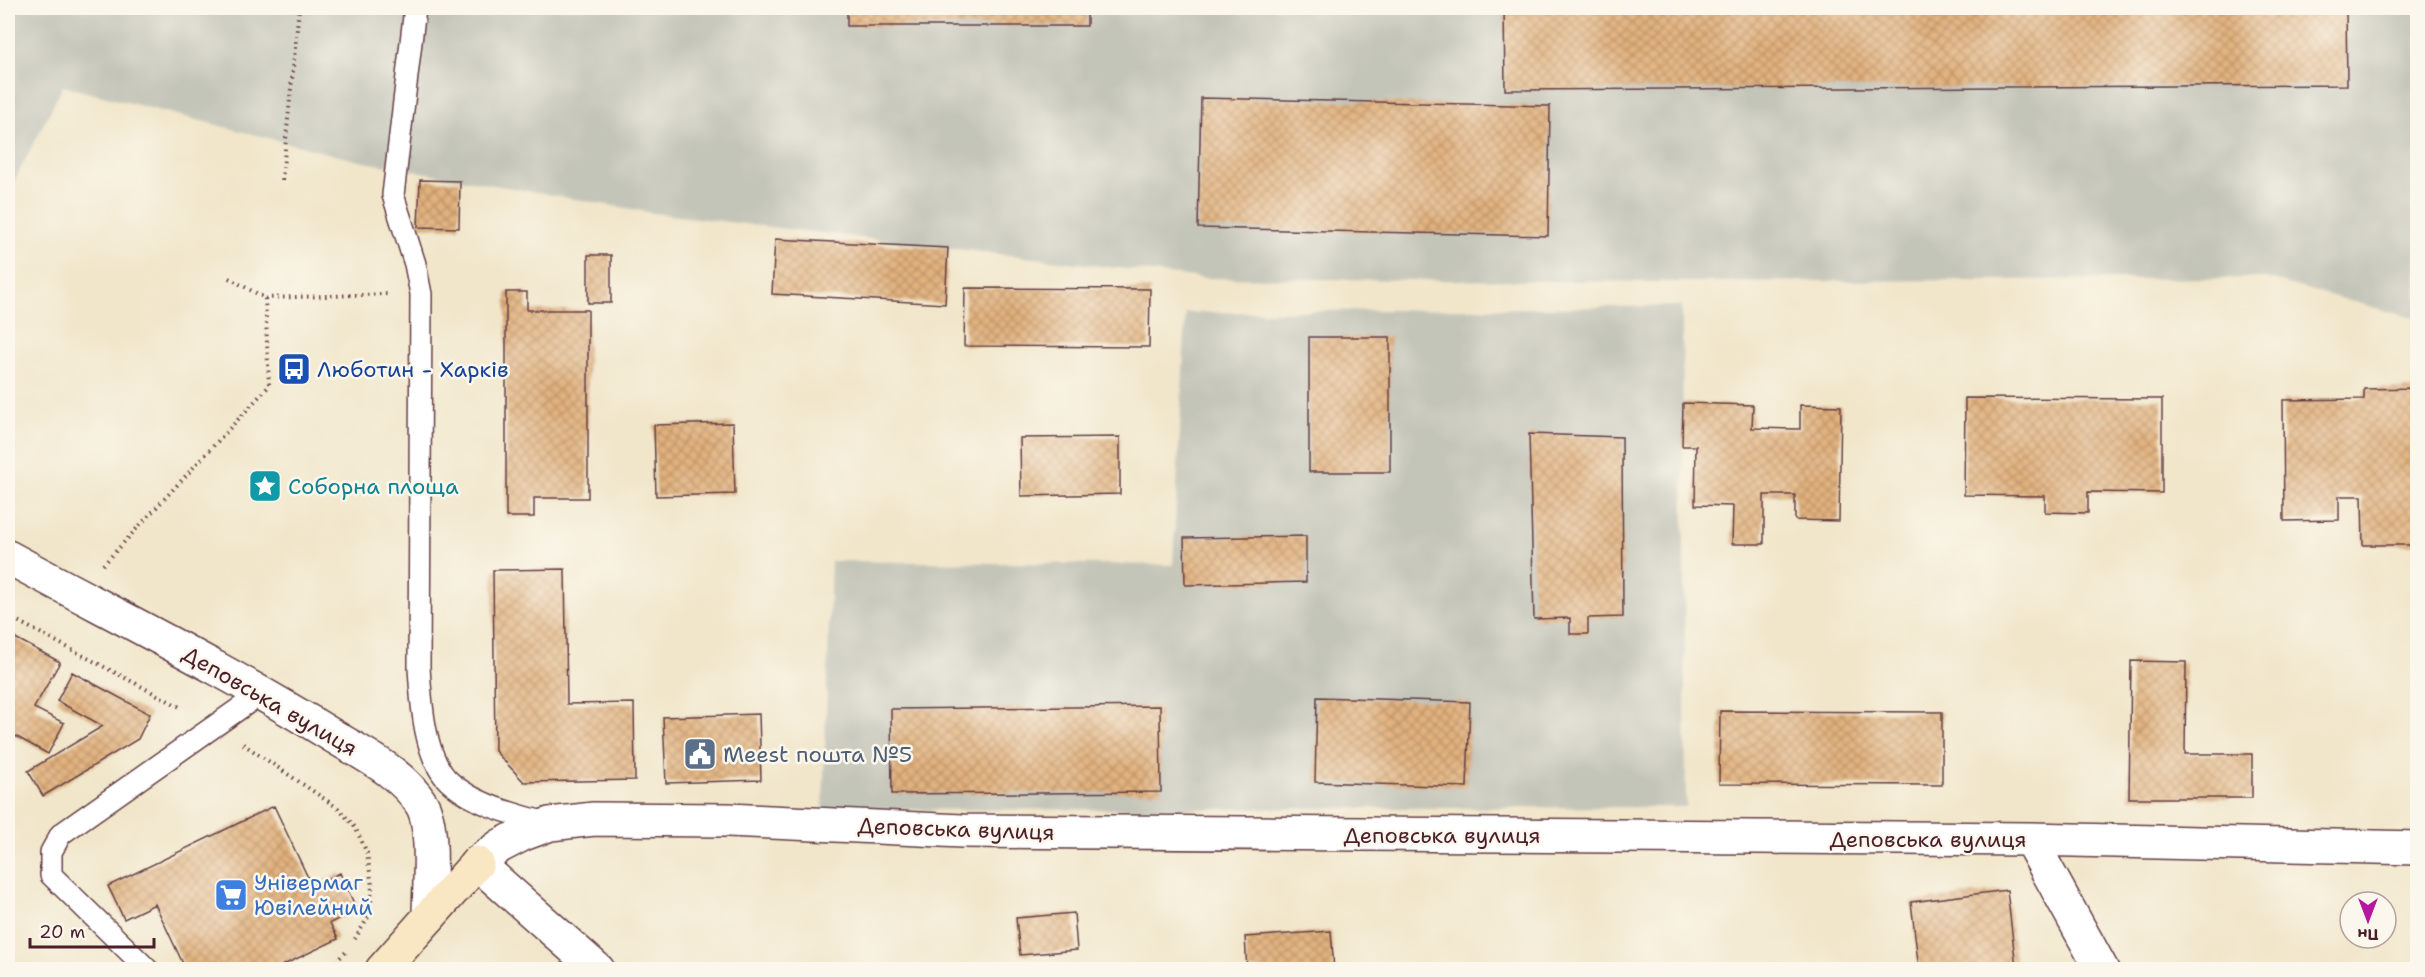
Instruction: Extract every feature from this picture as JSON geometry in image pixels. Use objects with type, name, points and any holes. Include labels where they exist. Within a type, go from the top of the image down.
[{"type":"street","name":"Деповська вулиця","points":[[8,557],[263,692],[390,771],[413,792],[423,807],[429,830],[429,917]]},
{"type":"street","name":"Деповська вулиця","points":[[477,863],[500,846],[550,824],[594,819],[728,820],[962,831],[2030,839],[2418,848]]},
{"type":"street","points":[[2030,839],[2102,969]]},
{"type":"street","points":[[382,969],[477,863],[598,969]]},
{"type":"lane","points":[[415,8],[393,195],[415,264],[421,294],[419,667],[422,709],[431,753],[450,783],[479,801],[550,824]]},
{"type":"lane","points":[[148,969],[51,875],[51,852],[61,834],[263,692]]},
{"type":"path","points":[[282,180],[299,8]]},
{"type":"path","points":[[225,276],[265,298],[421,294]]},
{"type":"path","points":[[77,594],[269,386],[265,298]]},
{"type":"path","points":[[8,616],[215,726],[338,808],[355,827],[367,853],[372,886],[370,914],[354,940]]},
{"type":"path","points":[[327,969],[349,949]]},
{"type":"shaded area","points":[[8,8],[2417,8],[2417,319],[2265,278],[1669,282],[1202,278],[653,213],[359,161],[63,86],[8,193]]},
{"type":"shaded area","points":[[1682,306],[1686,807],[823,810],[831,561],[1173,565],[1186,313]]},
{"type":"building","points":[[847,8],[1087,8],[1087,26],[847,26]]},
{"type":"building","points":[[1504,8],[2346,8],[2347,85],[1505,90]]},
{"type":"building","points":[[1201,98],[1550,106],[1548,236],[1198,228]]},
{"type":"building","points":[[420,180],[460,181],[459,228],[418,227]]},
{"type":"building","points":[[775,239],[948,248],[945,304],[772,294]]},
{"type":"building","points":[[588,255],[611,255],[611,303],[588,303]]},
{"type":"building","points":[[965,288],[1150,289],[1149,347],[964,346]]},
{"type":"building","points":[[506,292],[527,292],[527,310],[588,310],[588,498],[534,498],[534,517],[506,517]]},
{"type":"building","points":[[1309,337],[1390,337],[1390,472],[1309,472]]},
{"type":"building","points":[[2418,388],[2418,545],[2363,545],[2362,496],[2339,496],[2339,520],[2284,521],[2283,400],[2364,399],[2364,389]]},
{"type":"building","points":[[1965,398],[2162,399],[2162,493],[2088,492],[2088,513],[2045,512],[2045,496],[1964,495]]},
{"type":"building","points":[[1683,403],[1753,405],[1752,428],[1800,429],[1800,405],[1841,406],[1839,521],[1795,520],[1795,495],[1764,495],[1764,544],[1732,544],[1733,506],[1695,505],[1696,446],[1682,446]]},
{"type":"building","points":[[733,423],[735,494],[656,496],[654,425]]},
{"type":"building","points":[[1529,434],[1622,437],[1623,617],[1588,618],[1588,634],[1570,634],[1570,618],[1534,619]]},
{"type":"building","points":[[1120,437],[1120,494],[1021,496],[1020,438]]},
{"type":"building","points":[[1306,536],[1306,582],[1185,585],[1184,538]]},
{"type":"building","points":[[565,569],[567,704],[634,703],[635,780],[524,782],[495,751],[493,570]]},
{"type":"building","points":[[8,634],[60,662],[34,708],[64,723],[48,754],[8,732]]},
{"type":"building","points":[[2131,661],[2186,662],[2185,754],[2252,754],[2252,798],[2129,798]]},
{"type":"building","points":[[72,672],[150,714],[138,739],[43,796],[28,771],[103,726],[57,701]]},
{"type":"building","points":[[1317,697],[1470,702],[1467,787],[1315,782]]},
{"type":"building","points":[[1160,706],[1161,792],[892,794],[891,709]]},
{"type":"building","points":[[1720,711],[1942,712],[1942,785],[1719,784]]},
{"type":"building","points":[[759,714],[761,780],[666,783],[663,717]]},
{"type":"building","name":"Універмаг Ювілейний","points":[[274,806],[312,886],[340,873],[357,910],[330,923],[338,939],[273,970],[186,970],[155,904],[124,919],[108,886]]},
{"type":"building","points":[[2007,890],[2016,967],[1992,970],[1919,970],[1911,902]]},
{"type":"building","points":[[1074,913],[1077,950],[1020,955],[1016,918]]},
{"type":"building","points":[[1331,931],[1334,970],[1247,970],[1245,937]]},
{"type":"place","name":"Люботин - Харків","points":[[294,369]]},
{"type":"place","name":"Соборна площа","points":[[265,486]]},
{"type":"place","name":"Meest пошта №5","points":[[700,754]]},
{"type":"place","name":"Універмаг Ювілейний","points":[[231,895]]}]
